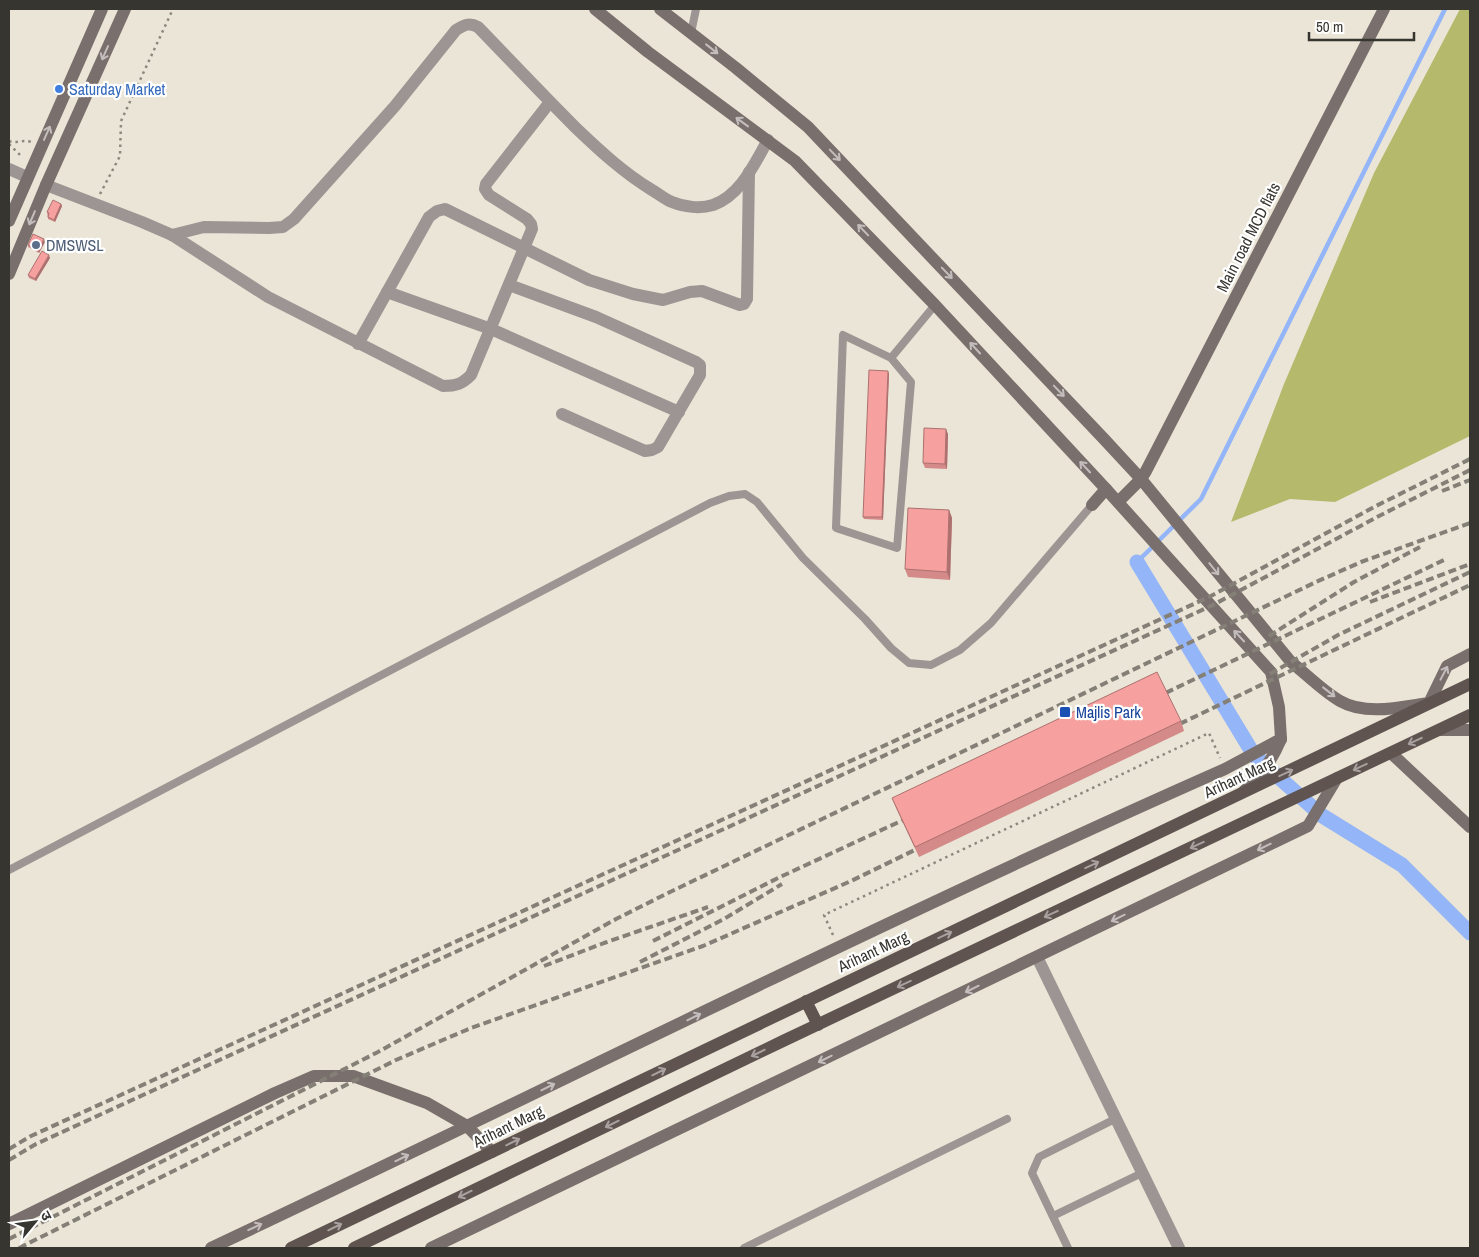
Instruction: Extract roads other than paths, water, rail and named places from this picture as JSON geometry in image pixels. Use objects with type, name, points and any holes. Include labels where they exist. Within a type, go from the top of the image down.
[{"type":"main road","name":"Arihant Marg","points":[[291,1248],[1470,684]]},
{"type":"main road","points":[[354,1248],[1470,715]]},
{"type":"main road","points":[[806,1001],[818,1025]]},
{"type":"street","points":[[9,221],[102,9]]},
{"type":"street","points":[[9,274],[46,185],[125,9]]},
{"type":"street","points":[[660,9],[808,127],[1104,438],[1141,479],[1291,662],[1340,701],[1362,709],[1400,708],[1428,703],[1447,666],[1470,654]]},
{"type":"street","name":"Main road MCD flats","points":[[1118,502],[1141,479],[1384,9]]},
{"type":"street","points":[[598,10],[648,52],[795,161],[935,305],[1118,502],[1163,554],[1272,672],[1279,707],[1281,739],[1272,759],[1259,777],[1238,796]]},
{"type":"street","points":[[172,236],[204,227],[284,227],[294,219],[395,106],[456,30],[464,25],[472,24],[478,27],[602,153],[635,180],[672,202],[695,208],[711,206],[725,200],[734,192],[749,172],[768,140]]},
{"type":"street","points":[[9,169],[142,222],[172,236],[268,297],[443,386],[455,386],[464,382],[471,375],[532,229],[527,219],[489,195],[485,190],[486,184],[550,102]]},
{"type":"street","points":[[358,344],[429,217],[437,211],[445,209],[589,280],[633,294],[663,300],[690,292],[702,291],[740,305],[744,304],[747,299],[749,172]]},
{"type":"street","points":[[509,285],[596,317],[700,365],[700,375],[658,447],[652,450],[645,451],[562,414]]},
{"type":"street","points":[[387,292],[491,329],[679,412]]},
{"type":"street","points":[[1092,505],[1106,489]]},
{"type":"street","points":[[1440,730],[1470,730]]},
{"type":"street","points":[[211,1248],[839,947],[1243,760],[1281,739]]},
{"type":"street","points":[[1391,753],[1470,827]]},
{"type":"street","points":[[431,1248],[1308,826],[1333,782]]},
{"type":"street","points":[[1037,957],[1142,1173],[1174,1247]]},
{"type":"street","points":[[9,1224],[275,1093],[314,1076],[353,1076],[427,1103],[467,1126],[492,1152]]},
{"type":"lane","points":[[691,33],[696,9]]},
{"type":"lane","points":[[891,358],[935,305]]},
{"type":"lane","points":[[843,335],[891,358],[911,382],[897,548],[836,528],[843,335]]},
{"type":"lane","points":[[9,870],[710,503],[729,496],[745,494],[757,502],[802,558],[865,619],[891,648],[909,663],[931,665],[960,650],[991,623],[1092,505]]},
{"type":"lane","points":[[744,1248],[1008,1118]]},
{"type":"lane","points":[[1068,1248],[1032,1173],[1039,1157],[1115,1119]]},
{"type":"lane","points":[[1053,1216],[1142,1173]]},
{"type":"waterway","points":[[1137,562],[1201,499],[1445,9]]},
{"type":"waterway","points":[[1137,562],[1254,755],[1321,815],[1402,865],[1470,933]]},
{"type":"railway","points":[[9,1149],[31,1136],[1209,597],[1374,507],[1470,459]]},
{"type":"railway","points":[[9,1160],[36,1144],[1213,605],[1379,516],[1470,470]]},
{"type":"railway","points":[[1442,491],[1470,480]]},
{"type":"railway","points":[[9,1239],[378,1052],[616,919],[670,892],[1316,582],[1361,562],[1470,523]]},
{"type":"railway","points":[[1269,636],[1354,582],[1420,547]]},
{"type":"railway","points":[[1155,698],[1446,559]]},
{"type":"railway","points":[[1370,602],[1470,564]]},
{"type":"railway","points":[[1270,674],[1338,635],[1470,572]]},
{"type":"railway","points":[[1169,729],[1470,585]]},
{"type":"railway","points":[[653,941],[778,878],[914,815]]},
{"type":"railway","points":[[19,1248],[396,1060],[471,1028],[703,946],[851,881],[927,844]]},
{"type":"railway","points":[[640,962],[724,919],[782,884]]},
{"type":"railway","points":[[544,966],[708,907]]},
{"type":"place","name":"Saturday Market","points":[[59,89]]},
{"type":"place","name":"DMSWSL","points":[[36,245]]},
{"type":"place","name":"Majlis Park","points":[[1065,712]]}]
